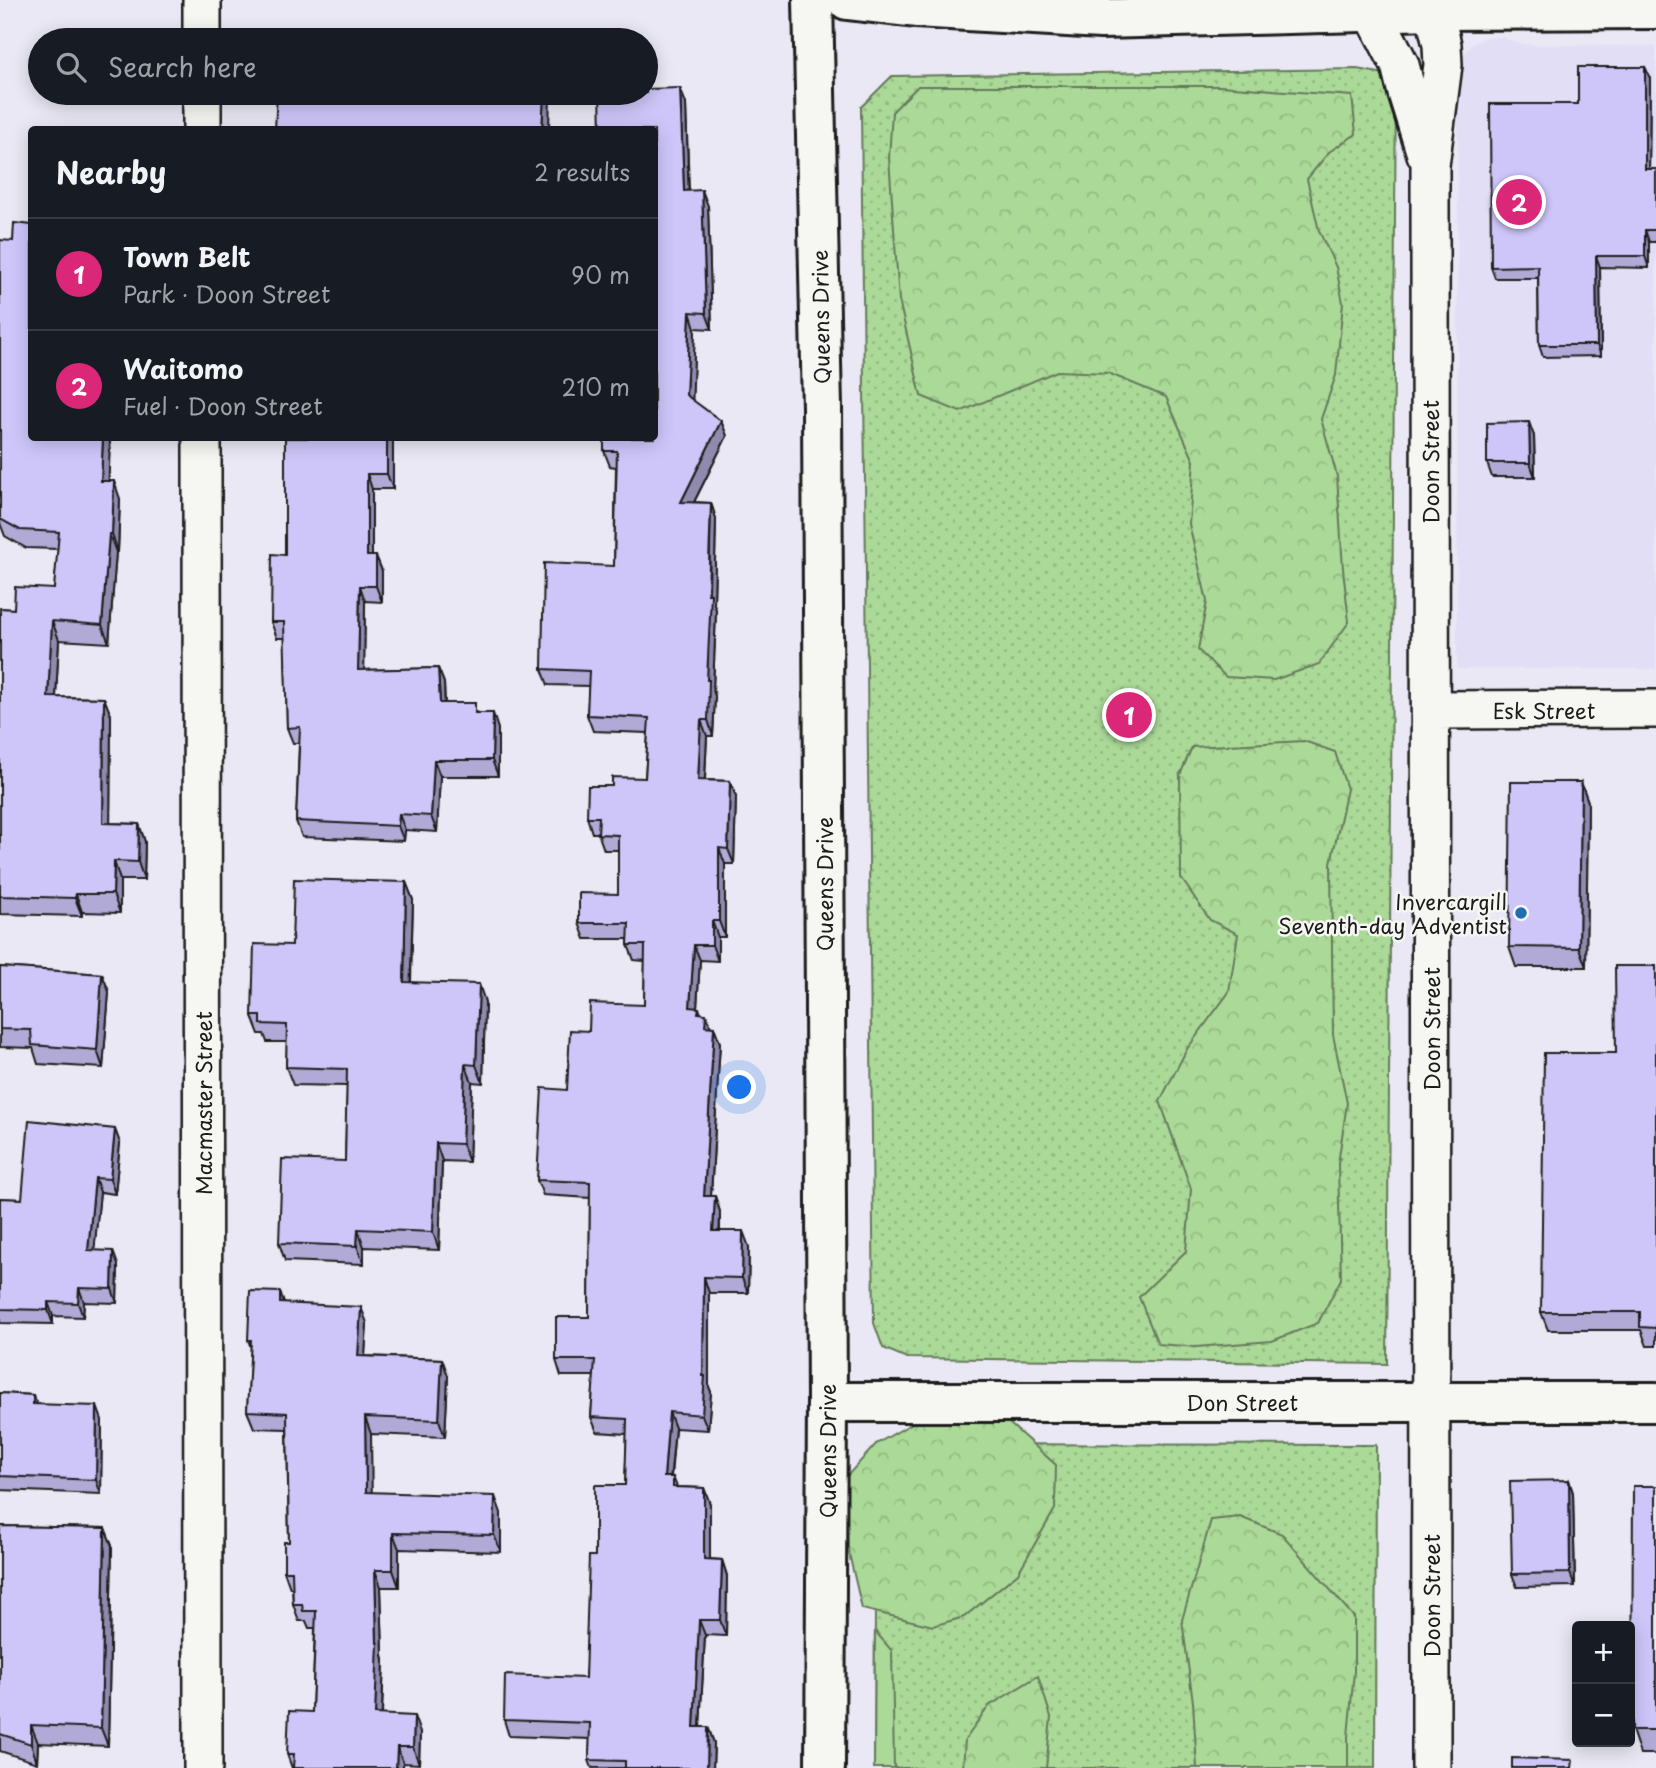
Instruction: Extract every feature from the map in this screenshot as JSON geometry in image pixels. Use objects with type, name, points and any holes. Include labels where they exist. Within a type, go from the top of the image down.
[{"type":"main road","name":"Queens Drive","points":[[813,0],[822,408],[827,1402],[825,1768]]},
{"type":"main road","points":[[847,0],[916,8],[1101,19],[1372,11],[1432,5],[1529,4],[1656,9]]},
{"type":"main road","name":"Don Street","points":[[827,1402],[1656,1402]]},
{"type":"street","points":[[202,0],[202,28]]},
{"type":"street","name":"Doon Street","points":[[1431,1768],[1430,164],[1443,65],[1442,46],[1432,5]]},
{"type":"street","name":"Doon Street","points":[[1372,11],[1400,65],[1406,93],[1430,164]]},
{"type":"street","points":[[202,105],[202,126]]},
{"type":"street","name":"Macmaster Street","points":[[202,441],[203,1768]]},
{"type":"street","name":"Esk Street","points":[[1431,710],[1656,709]]},
{"type":"shaded area","points":[[1486,37],[1501,37],[1534,45],[1656,46],[1656,669],[1457,669],[1458,70],[1463,55],[1473,44]]},
{"type":"green space","points":[[1357,69],[1396,76],[1387,1364],[907,1358],[883,1348],[874,1323],[861,107],[892,76]]},
{"type":"green space","points":[[918,86],[1220,86],[1352,96],[1356,134],[1329,152],[1307,179],[1319,231],[1336,267],[1343,303],[1336,375],[1321,419],[1337,476],[1349,622],[1319,664],[1274,680],[1226,677],[1198,650],[1207,601],[1189,524],[1194,461],[1166,397],[1108,373],[1057,371],[960,412],[921,396],[899,300],[889,158],[892,112]]},
{"type":"green space","points":[[1304,741],[1335,752],[1347,789],[1331,863],[1333,1035],[1347,1103],[1338,1164],[1341,1279],[1318,1323],[1272,1341],[1196,1347],[1158,1344],[1139,1297],[1186,1251],[1191,1189],[1160,1101],[1187,1049],[1229,992],[1238,934],[1210,920],[1181,878],[1180,775],[1192,747]]},
{"type":"green space","points":[[925,1416],[1009,1423],[1056,1465],[1055,1509],[1018,1573],[964,1617],[933,1626],[862,1609],[848,1549],[846,1477],[876,1444]]},
{"type":"green space","points":[[876,1444],[1376,1445],[1375,1768],[874,1768]]},
{"type":"green space","points":[[1240,1517],[1282,1534],[1354,1617],[1354,1671],[1348,1768],[1197,1768],[1193,1702],[1182,1620],[1211,1520]]},
{"type":"green space","points":[[875,1631],[892,1651],[894,1768],[874,1768]]},
{"type":"green space","points":[[1038,1676],[1051,1717],[1046,1768],[963,1768],[965,1740],[989,1706]]},
{"type":"building","points":[[1578,67],[1645,67],[1645,169],[1656,169],[1656,230],[1645,230],[1645,256],[1596,256],[1597,345],[1539,345],[1538,266],[1491,267],[1490,104],[1578,104]]},
{"type":"building","points":[[680,88],[684,191],[702,190],[706,313],[690,312],[686,395],[721,421],[681,502],[711,503],[708,720],[701,720],[698,780],[730,781],[728,849],[719,848],[719,921],[712,921],[712,945],[694,945],[690,1007],[699,1008],[698,1013],[706,1014],[705,1026],[714,1027],[704,1196],[715,1196],[713,1231],[743,1231],[742,1278],[704,1277],[705,1376],[702,1415],[669,1412],[664,1477],[673,1477],[673,1487],[704,1488],[704,1559],[722,1560],[720,1620],[699,1620],[694,1727],[708,1727],[707,1768],[625,1768],[625,1761],[589,1760],[590,1723],[504,1720],[505,1675],[585,1678],[589,1556],[595,1556],[595,1485],[625,1485],[627,1419],[591,1417],[595,1360],[556,1360],[556,1317],[589,1317],[590,1182],[537,1180],[542,1088],[567,1090],[570,1030],[589,1031],[590,1003],[644,1005],[645,945],[628,945],[629,923],[579,923],[579,893],[618,894],[618,835],[598,834],[599,817],[587,817],[588,786],[612,786],[612,777],[645,778],[649,718],[587,715],[589,671],[542,669],[544,563],[614,566],[617,451],[604,451],[604,441],[658,441],[658,126],[601,126],[600,105],[658,105],[658,89]]},
{"type":"building","points":[[276,105],[543,105],[542,126],[275,126]]},
{"type":"building","points":[[14,223],[28,225],[28,441],[103,441],[101,481],[114,481],[112,534],[109,534],[102,625],[52,621],[48,697],[104,698],[103,823],[139,824],[138,862],[114,861],[113,894],[76,894],[75,898],[0,896],[0,608],[14,609],[15,587],[54,589],[59,532],[20,530],[0,519],[0,240],[13,241]]},
{"type":"building","points":[[1529,422],[1530,463],[1487,463],[1487,423]]},
{"type":"building","points":[[285,441],[387,441],[387,474],[367,474],[367,556],[376,556],[376,586],[360,586],[358,670],[438,668],[440,703],[475,703],[475,713],[493,713],[492,760],[434,760],[431,816],[399,814],[398,826],[296,821],[300,727],[287,728],[284,622],[271,622],[272,554],[285,555]]},
{"type":"building","points":[[1511,782],[1581,782],[1579,948],[1509,947]]},
{"type":"building","points":[[294,879],[406,882],[404,982],[479,984],[476,1065],[465,1064],[462,1144],[436,1143],[433,1232],[358,1229],[357,1246],[279,1243],[282,1159],[345,1161],[347,1069],[286,1067],[287,1025],[261,1024],[261,1016],[252,1016],[254,944],[292,945]]},
{"type":"building","points":[[1615,966],[1656,966],[1656,1328],[1640,1327],[1640,1312],[1541,1312],[1544,1053],[1616,1053]]},
{"type":"building","points":[[0,967],[102,974],[97,1050],[32,1045],[31,1030],[0,1029]]},
{"type":"building","points":[[29,1120],[115,1129],[110,1179],[95,1178],[88,1250],[113,1251],[112,1289],[79,1288],[78,1303],[48,1302],[48,1310],[0,1309],[0,1198],[22,1199]]},
{"type":"building","points":[[250,1291],[280,1292],[280,1303],[361,1307],[358,1356],[442,1359],[439,1420],[365,1417],[366,1492],[495,1496],[494,1535],[393,1533],[393,1570],[375,1570],[378,1643],[375,1714],[414,1716],[413,1747],[397,1747],[396,1768],[293,1768],[294,1754],[287,1754],[289,1711],[312,1712],[316,1611],[303,1611],[302,1604],[293,1604],[292,1571],[284,1571],[284,1542],[289,1542],[287,1413],[247,1411],[251,1340],[248,1340]]},
{"type":"building","points":[[0,1393],[33,1395],[33,1404],[97,1406],[96,1480],[0,1476]]},
{"type":"building","points":[[1569,1480],[1570,1573],[1512,1574],[1510,1481]]},
{"type":"building","points":[[1633,1486],[1656,1486],[1656,1730],[1635,1730],[1635,1621],[1632,1621]]},
{"type":"building","points":[[0,1526],[105,1528],[101,1728],[31,1725],[31,1744],[0,1734]]},
{"type":"building","points":[[1512,1758],[1573,1760],[1572,1768],[1512,1768]]},
{"type":"place","name":"Waitomo","points":[[1519,202]]},
{"type":"place","name":"Town Belt","points":[[1129,715]]},
{"type":"place","name":"Invercargill Seventh-day Adventist","points":[[1521,913]]}]
